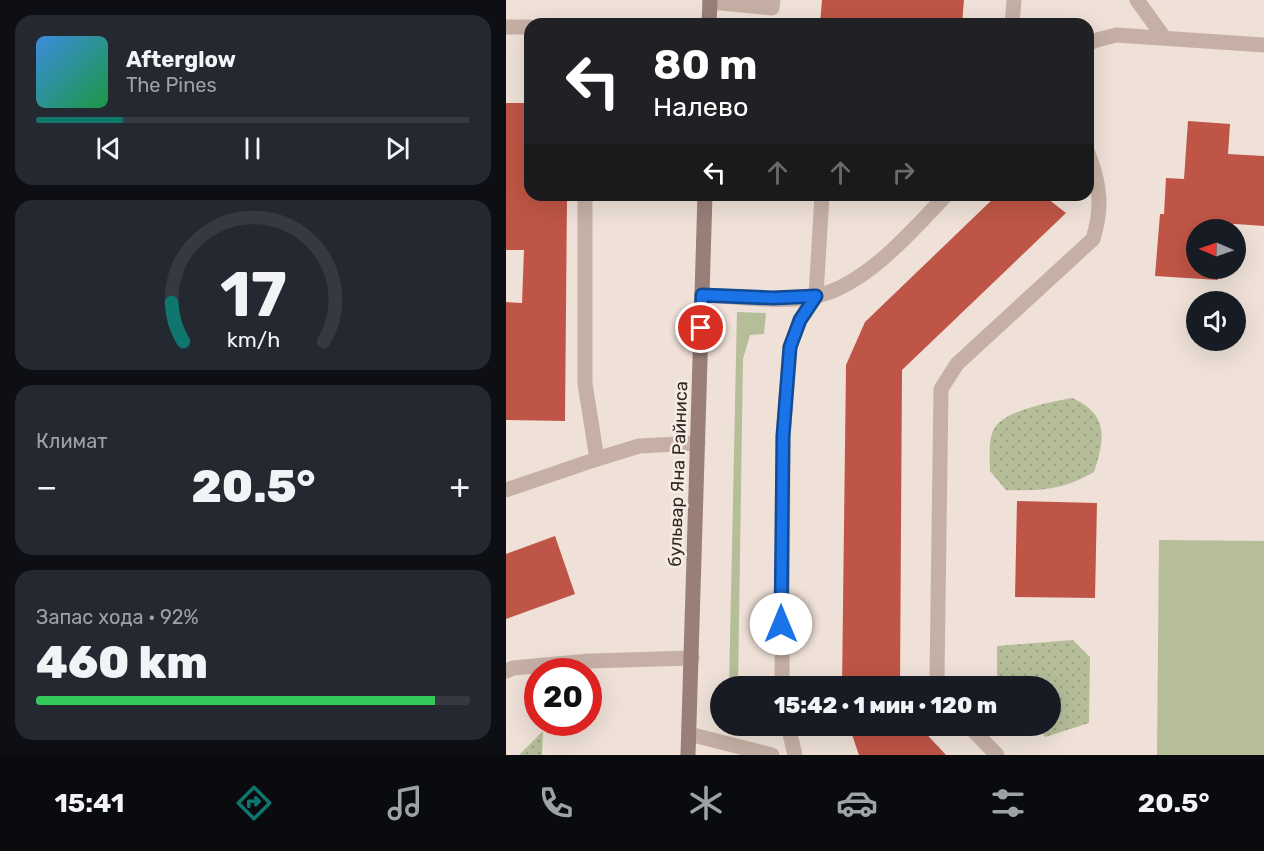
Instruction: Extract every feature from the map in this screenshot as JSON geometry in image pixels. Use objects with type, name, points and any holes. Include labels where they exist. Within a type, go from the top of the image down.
[{"type":"main road","points":[[709,18],[710,1]]},
{"type":"main road","name":"бульвар Яна Райниса","points":[[688,755],[705,201]]},
{"type":"lane","points":[[710,1],[772,9],[773,0]]},
{"type":"lane","points":[[1012,18],[1014,0]]},
{"type":"lane","points":[[1137,0],[1163,36]]},
{"type":"lane","points":[[506,27],[524,27]]},
{"type":"lane","points":[[1094,41],[1116,34],[1265,45]]},
{"type":"lane","points":[[937,676],[941,389],[958,364],[1093,239],[1101,214],[1094,168]]},
{"type":"lane","points":[[585,201],[586,384],[597,459]]},
{"type":"lane","points":[[782,676],[783,436],[790,347],[800,320],[816,296],[822,201]]},
{"type":"lane","points":[[702,295],[773,298],[816,296],[850,284],[909,235],[940,201]]},
{"type":"lane","points":[[506,490],[639,446],[698,443]]},
{"type":"lane","points":[[506,671],[513,668],[588,661],[692,658]]},
{"type":"lane","points":[[689,734],[772,755]]},
{"type":"lane","points":[[790,736],[795,755]]},
{"type":"lane","points":[[979,736],[997,755]]},
{"type":"green space","points":[[737,312],[766,313],[764,334],[750,335],[743,359],[738,676],[729,676]]},
{"type":"green space","points":[[1072,398],[1093,412],[1101,429],[1102,438],[1094,472],[1062,486],[1006,490],[990,471],[992,433],[999,422],[1018,412]]},
{"type":"green space","points":[[1159,540],[1264,541],[1264,755],[1157,755]]},
{"type":"green space","points":[[1073,640],[1090,657],[1089,723],[1061,732],[1061,676],[998,676],[997,646]]},
{"type":"green space","points":[[538,736],[543,736],[542,755],[519,755]]},
{"type":"building","points":[[822,0],[964,0],[962,18],[820,18]]},
{"type":"building","points":[[506,103],[524,103],[524,201],[567,201],[565,421],[506,420],[506,302],[522,303],[524,250],[506,250]]},
{"type":"building","points":[[1188,121],[1230,124],[1228,154],[1265,156],[1265,226],[1246,225],[1246,219],[1186,219],[1186,278],[1155,276],[1160,214],[1164,214],[1166,178],[1184,179]]},
{"type":"building","points":[[991,201],[1051,201],[1066,213],[902,370],[900,676],[842,676],[846,365],[865,322]]},
{"type":"building","points":[[1017,501],[1097,503],[1095,598],[1015,597]]},
{"type":"building","points":[[555,536],[575,594],[506,619],[506,554]]},
{"type":"building","points":[[852,736],[928,736],[946,755],[859,755]]},
{"type":"route","points":[[701,328],[702,295],[773,298],[816,296],[800,320],[790,347],[783,436],[781,624]]}]
